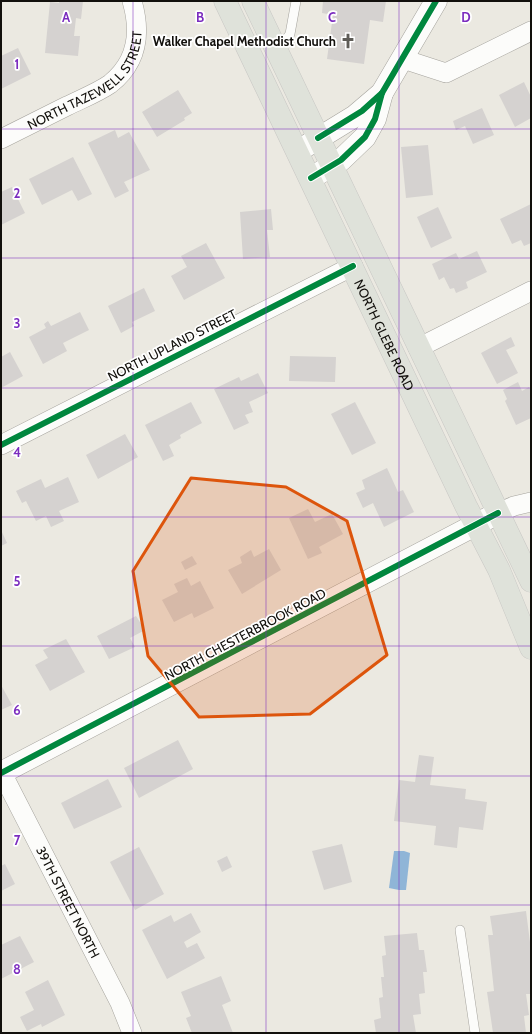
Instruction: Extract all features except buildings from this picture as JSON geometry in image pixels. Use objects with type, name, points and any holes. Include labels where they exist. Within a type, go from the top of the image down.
[{"type":"main road","name":"NORTH GLEBE ROAD","points":[[225,1],[513,601],[531,648]]},
{"type":"main road","name":"NORTH GLEBE ROAD","points":[[253,1],[531,581]]},
{"type":"street","name":"NORTH TAZEWELL STREET","points":[[1,140],[101,89],[118,77],[135,48],[137,24],[132,1]]},
{"type":"street","points":[[311,178],[332,166],[351,152],[365,137],[375,119],[382,93],[436,1]]},
{"type":"street","points":[[403,58],[446,73],[531,31]]},
{"type":"street","points":[[298,151],[362,111],[382,93]]},
{"type":"street","name":"NORTH UPLAND STREET","points":[[1,445],[353,266]]},
{"type":"street","points":[[418,348],[531,291]]},
{"type":"street","name":"NORTH CHESTERBROOK ROAD","points":[[2,773],[498,513],[514,506],[531,502]]},
{"type":"street","name":"39TH STREET NORTH","points":[[2,773],[120,1003],[132,1033]]},
{"type":"lane","points":[[277,52],[290,34],[296,1]]},
{"type":"lane","points":[[460,930],[475,1033]]},
{"type":"highlighted area","points":[[191,478],[286,487],[347,521],[387,655],[310,714],[199,717],[148,656],[133,571]]},
{"type":"water","points":[[394,851],[404,851],[410,853],[406,890],[389,888]]},
{"type":"cycle path","points":[[311,178],[341,160],[365,137],[375,119],[382,93],[436,1]]},
{"type":"cycle path","points":[[318,138],[362,111],[382,93]]},
{"type":"cycle path","points":[[1,445],[353,266]]},
{"type":"cycle path","points":[[1,773],[498,513]]},
{"type":"place","name":"Walker Chapel Methodist Church","points":[[348,41]]}]
